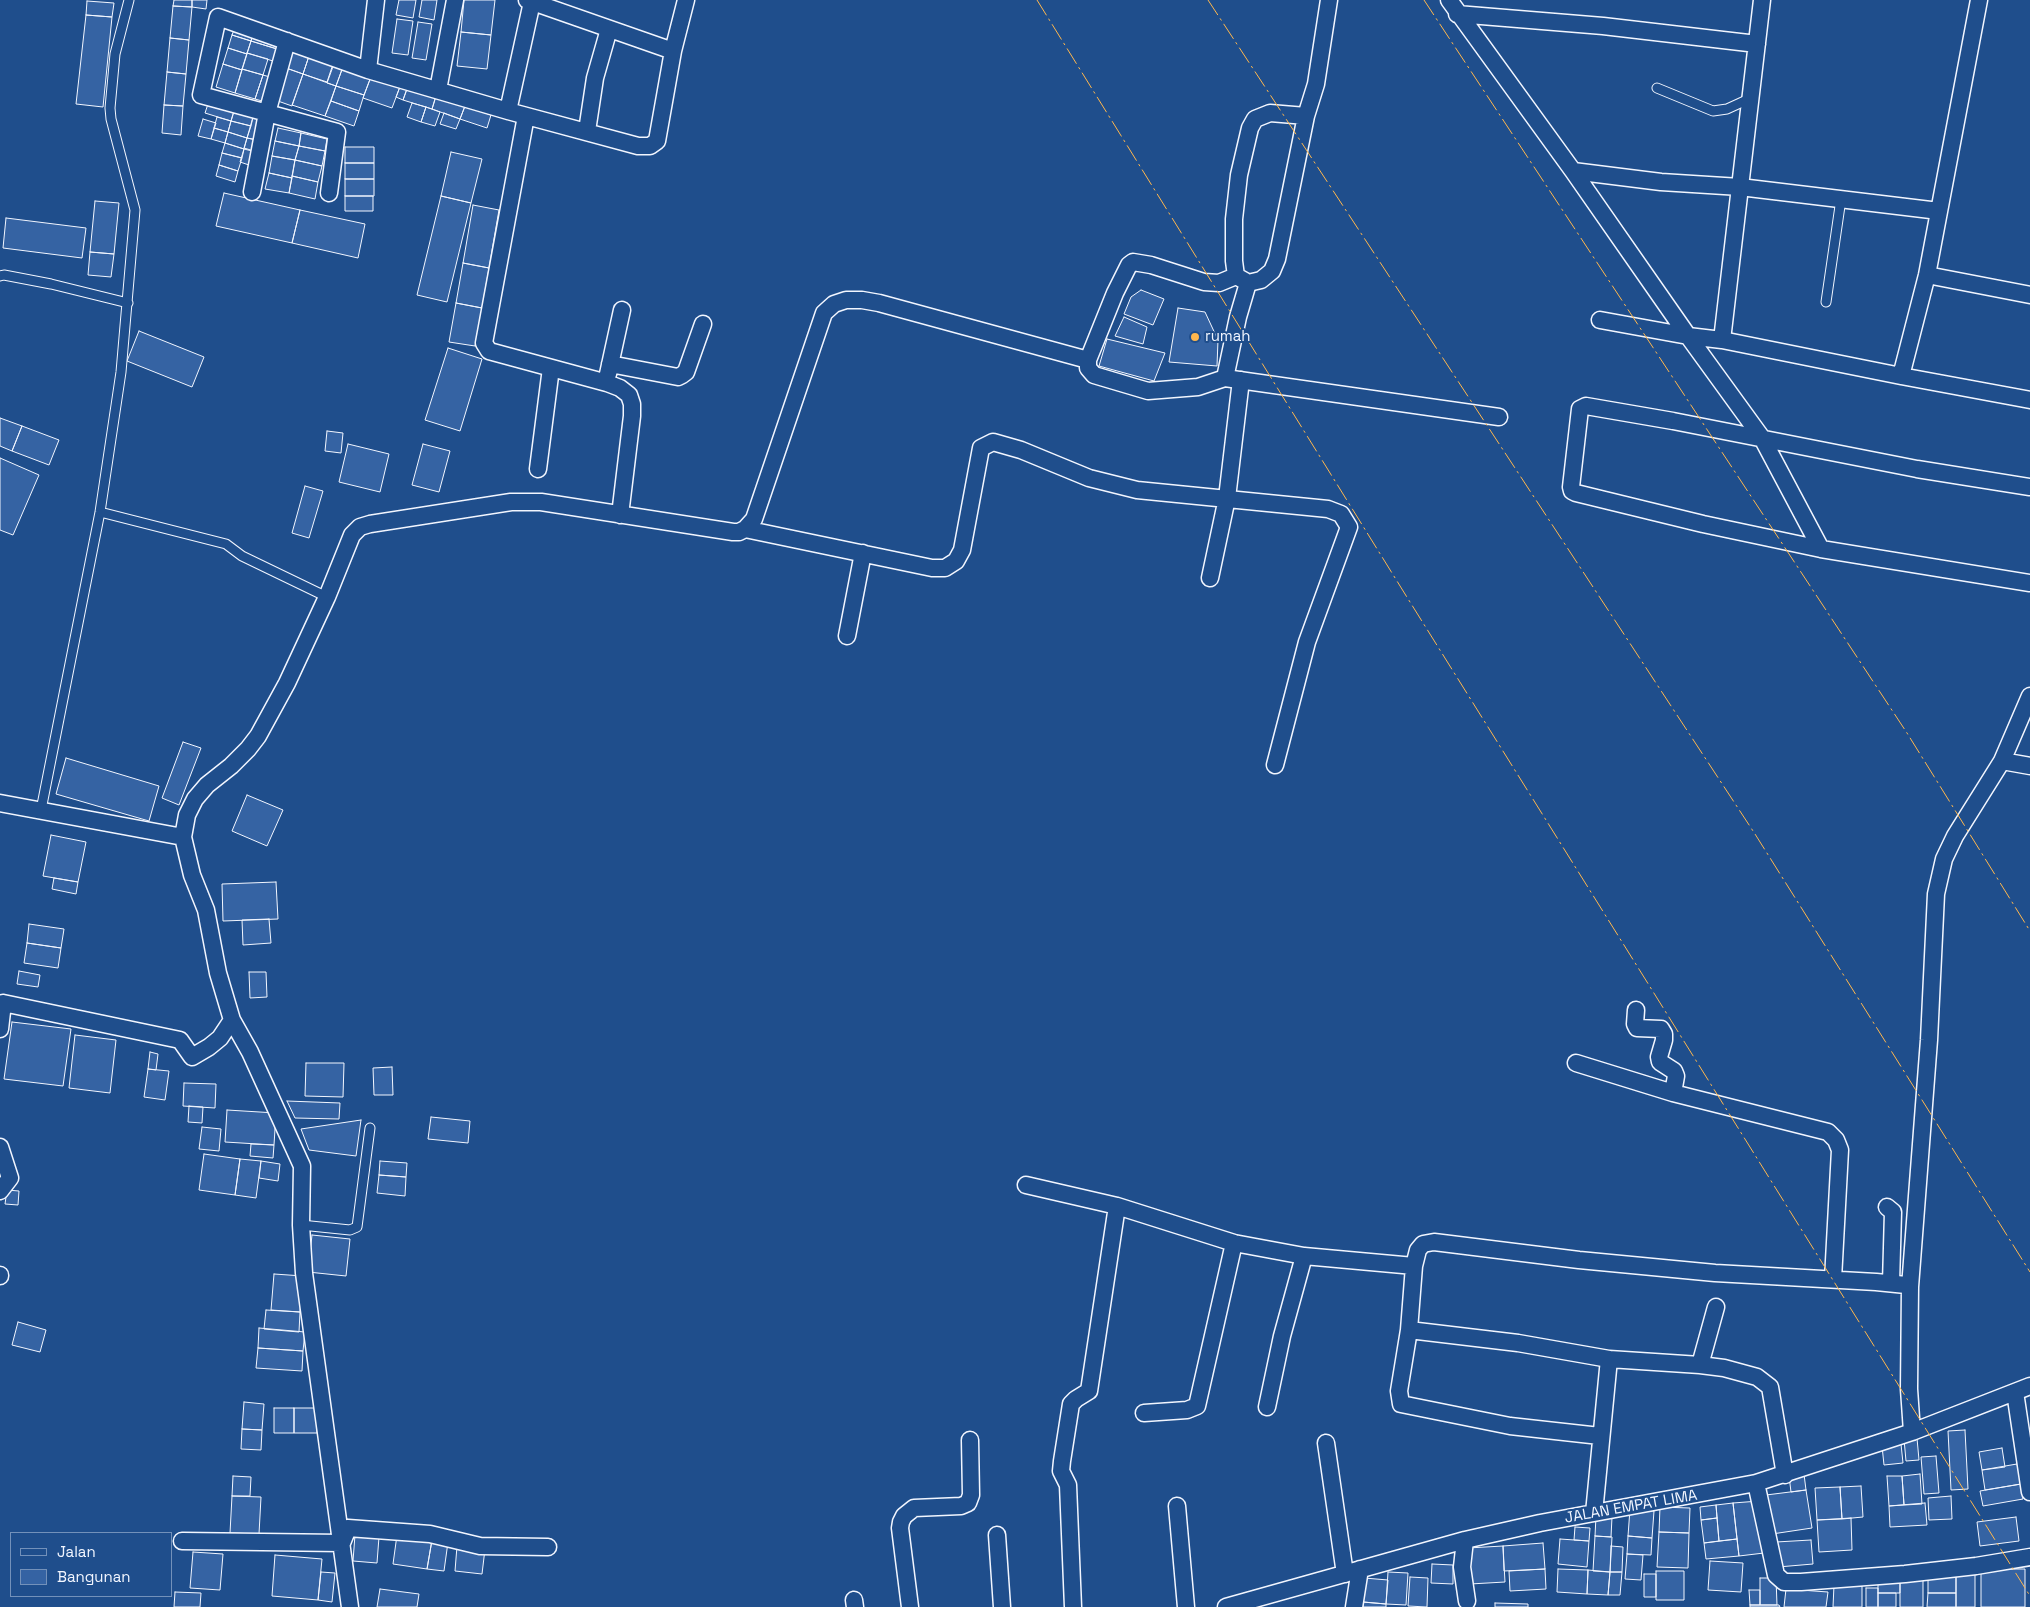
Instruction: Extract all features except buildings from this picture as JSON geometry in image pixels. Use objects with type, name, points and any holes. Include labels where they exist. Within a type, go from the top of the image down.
[{"type":"street","points":[[368,70],[376,0]]},
{"type":"street","points":[[438,90],[455,0]]},
{"type":"street","points":[[329,193],[337,132],[201,95],[218,17],[368,70],[526,116],[638,146],[650,146],[657,141],[673,51],[686,0]]},
{"type":"street","points":[[1329,0],[1316,84],[1306,116],[1272,271],[1261,280],[1242,279],[1219,283],[1204,282],[1151,265],[1133,262],[1129,265],[1115,293],[1088,360],[1088,368],[1094,375],[1148,391],[1198,387],[1225,378],[1499,417]]},
{"type":"street","points":[[1722,340],[1762,0]]},
{"type":"street","points":[[1901,376],[1927,275],[1979,0]]},
{"type":"street","points":[[508,111],[530,1],[673,51]]},
{"type":"street","points":[[1453,7],[1757,44]]},
{"type":"street","points":[[1453,7],[1573,171],[1762,438],[1821,549]]},
{"type":"street","points":[[587,131],[595,78],[609,29]]},
{"type":"street","points":[[252,192],[267,113],[287,41]]},
{"type":"street","points":[[1225,378],[1238,318],[1242,279],[1234,261],[1236,196],[1250,128],[1255,119],[1270,112],[1306,116]]},
{"type":"street","points":[[526,116],[484,343],[489,351],[607,382],[629,395],[632,404],[620,514]]},
{"type":"street","points":[[1573,171],[1661,182],[1740,187],[1939,211]]},
{"type":"street","points":[[1927,275],[2030,295]]},
{"type":"street","points":[[745,529],[754,519],[824,313],[834,304],[854,300],[879,303],[1088,360]]},
{"type":"street","points":[[607,382],[622,310]]},
{"type":"street","points":[[1600,320],[1688,336],[1722,340],[2030,400]]},
{"type":"street","points":[[610,364],[678,377],[686,372],[703,324]]},
{"type":"street","points":[[538,469],[551,368]]},
{"type":"street","points":[[1210,578],[1227,498],[1241,380]]},
{"type":"street","points":[[2030,487],[1917,469],[1586,406],[1580,410],[1572,491],[1703,524],[1821,549],[2030,583]]},
{"type":"street","points":[[350,1607],[304,1273],[301,1225],[302,1166],[250,1052],[232,1020],[218,973],[206,910],[194,883],[183,837],[187,815],[195,799],[207,785],[248,749],[258,736],[287,683],[327,596],[352,535],[360,527],[511,502],[541,502],[733,532],[745,529],[938,569],[945,568],[956,561],[962,550],[980,448],[993,442],[1021,450],[1089,478],[1137,490],[1328,509],[1341,514],[1349,527],[1306,642],[1275,764]]},
{"type":"street","points":[[847,636],[863,553]]},
{"type":"street","points":[[1912,1432],[1910,1287],[1928,1040],[1936,894],[1944,859],[1955,836],[2002,761],[2030,696]]},
{"type":"street","points":[[2002,761],[2030,766]]},
{"type":"street","points":[[0,803],[183,837]]},
{"type":"street","points":[[0,1029],[3,1003],[180,1040],[192,1057],[210,1047],[220,1038],[232,1020]]},
{"type":"street","points":[[1636,1010],[1635,1024],[1637,1028],[1661,1029],[1664,1034],[1659,1057],[1660,1062],[1674,1071],[1676,1076],[1673,1093]]},
{"type":"street","points":[[1576,1063],[1673,1093],[1828,1132],[1836,1140],[1840,1150],[1832,1279]]},
{"type":"street","points":[[0,1147],[10,1178],[0,1191]]},
{"type":"street","points":[[1026,1185],[1117,1206],[1234,1243],[1304,1256],[1414,1266]]},
{"type":"street","points":[[1073,1607],[1068,1485],[1061,1471],[1062,1461],[1071,1404],[1089,1391],[1117,1206]]},
{"type":"street","points":[[1887,1207],[1893,1212],[1891,1283]]},
{"type":"street","points":[[1600,1436],[1510,1426],[1401,1404],[1399,1390],[1409,1330],[1414,1266],[1418,1250],[1423,1244],[1434,1242],[1579,1260],[1705,1272],[1891,1283],[1910,1287]]},
{"type":"street","points":[[1144,1413],[1187,1410],[1198,1406],[1234,1243]]},
{"type":"street","points":[[1267,1407],[1282,1336],[1304,1256]]},
{"type":"street","points":[[1700,1365],[1716,1307]]},
{"type":"street","points":[[1409,1330],[1518,1343],[1609,1359],[1724,1368],[1757,1377],[1770,1388],[1785,1475]]},
{"type":"street","points":[[1594,1513],[1609,1359]]},
{"type":"street","points":[[2022,1389],[2030,1492]]},
{"type":"street","name":"JALAN EMPAT LIMA","points":[[1227,1607],[1465,1540],[1594,1513],[1756,1484],[1912,1432],[2022,1389]]},
{"type":"street","points":[[910,1607],[900,1528],[901,1522],[904,1516],[914,1508],[961,1506],[968,1503],[971,1495],[970,1440]]},
{"type":"street","points":[[1326,1443],[1352,1572],[1354,1607]]},
{"type":"street","points":[[1756,1484],[1776,1575],[1784,1582],[1914,1573],[1976,1566],[2030,1557]]},
{"type":"street","points":[[1178,1506],[1186,1607]]},
{"type":"street","points":[[342,1543],[348,1528],[430,1534],[480,1546],[548,1547]]},
{"type":"street","points":[[997,1535],[1002,1607]]},
{"type":"street","points":[[1465,1540],[1462,1567],[1467,1601]]},
{"type":"street","points":[[182,1541],[342,1543]]},
{"type":"lane","points":[[41,810],[100,512],[121,372],[135,210],[111,119],[110,108],[115,54],[129,0]]},
{"type":"lane","points":[[1657,88],[1713,111],[1727,109],[1751,98]]},
{"type":"lane","points":[[1826,302],[1841,199]]},
{"type":"lane","points":[[0,276],[4,275],[51,284],[128,303]]},
{"type":"lane","points":[[100,512],[226,544],[242,556],[327,596]]},
{"type":"lane","points":[[301,1225],[350,1230],[357,1227],[370,1128]]},
{"type":"power","points":[[1037,0],[2030,1596]]},
{"type":"power","points":[[1208,0],[1755,834],[2030,1272]]},
{"type":"power","points":[[1424,0],[1907,733],[2030,931]]},
{"type":"place","name":"rumah","points":[[1195,337]]}]
